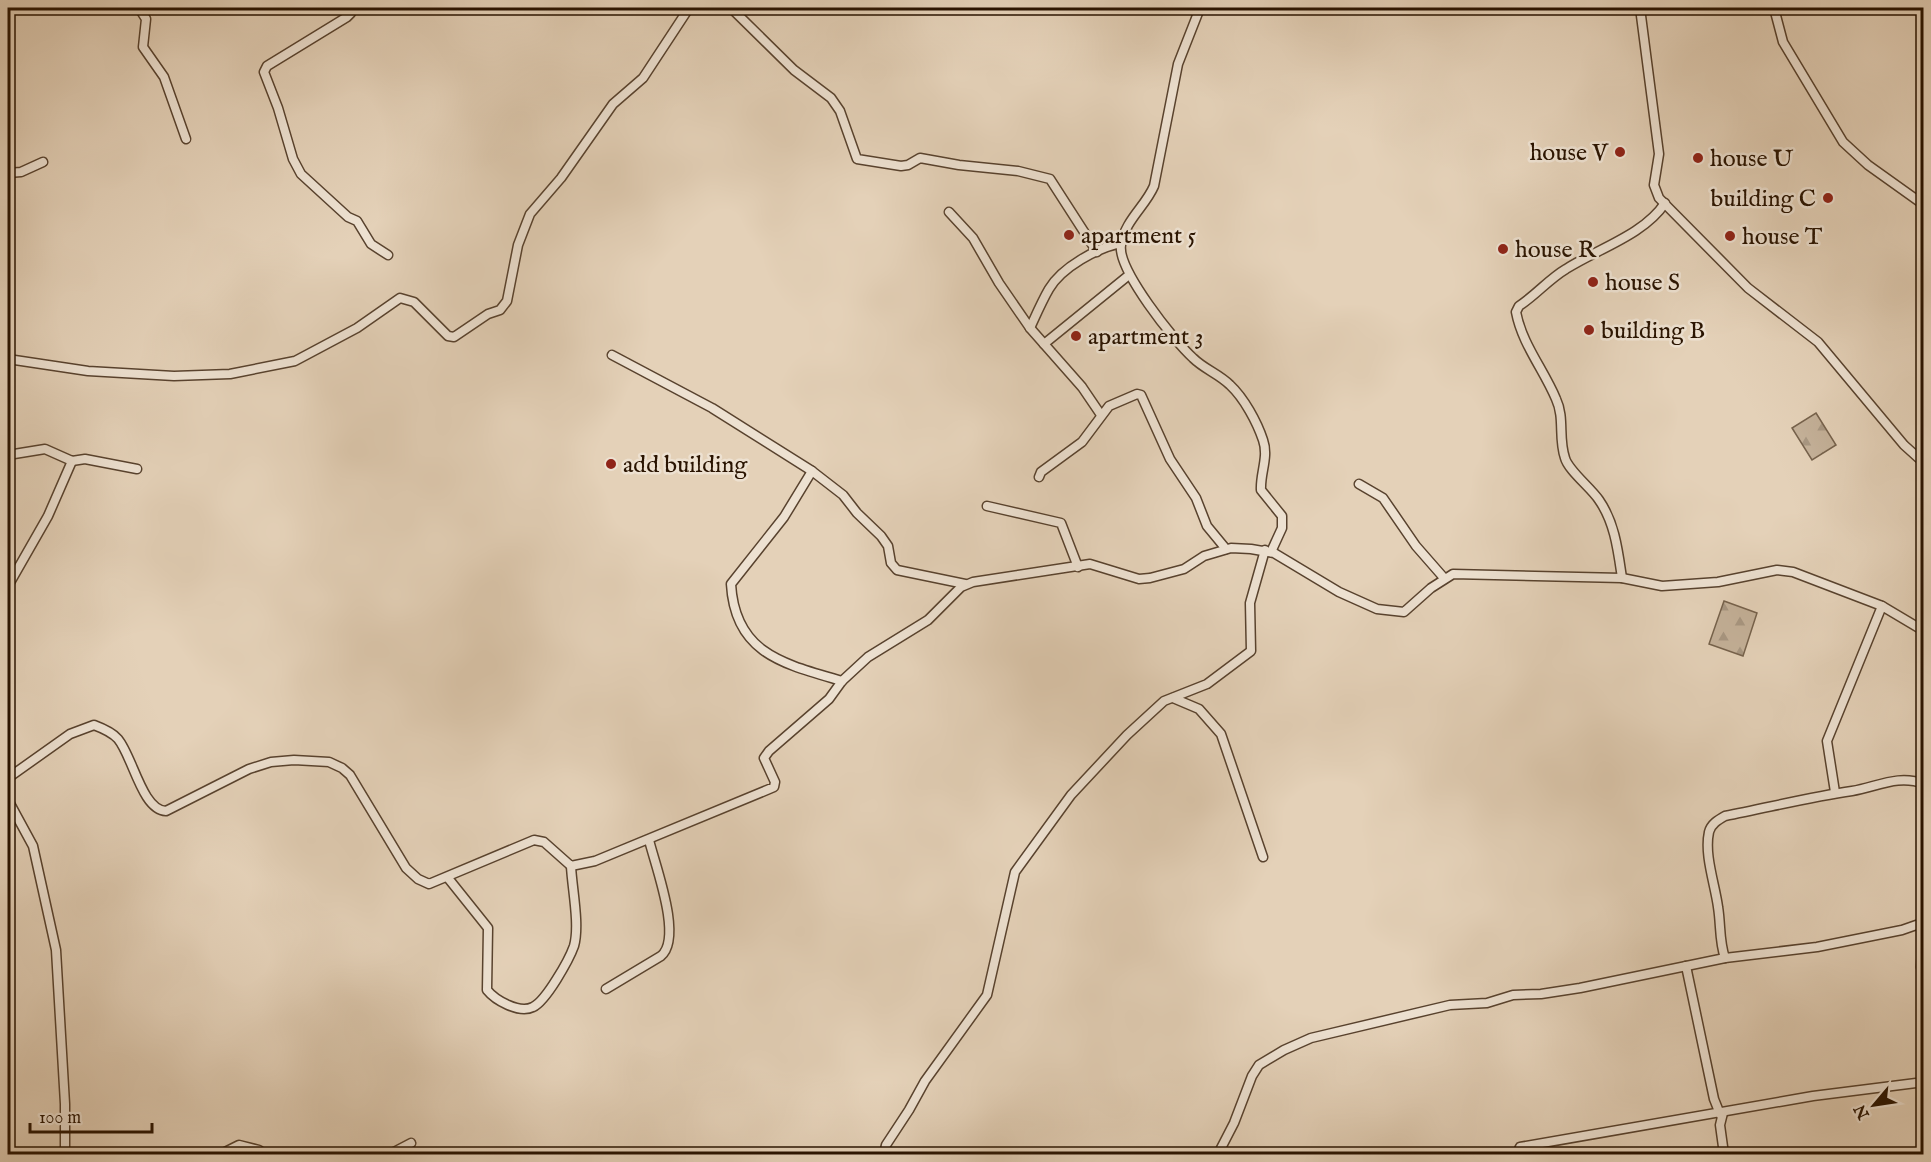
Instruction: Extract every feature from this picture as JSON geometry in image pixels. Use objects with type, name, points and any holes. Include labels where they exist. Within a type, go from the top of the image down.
[{"type":"street","points":[[139,8],[146,19],[143,47],[164,77],[186,139]]},
{"type":"street","points":[[350,8],[351,14],[347,17],[267,66],[264,72],[278,108],[293,159],[301,174],[348,217],[357,221],[371,244],[388,255]]},
{"type":"street","points":[[8,359],[88,371],[174,376],[230,374],[295,361],[357,328],[400,298],[414,302],[448,336],[454,337],[488,314],[500,310],[507,301],[518,245],[530,214],[561,178],[613,104],[643,78],[688,8]]},
{"type":"street","points":[[731,8],[794,70],[831,98],[840,111],[857,159],[901,166],[911,164],[920,158],[959,165],[1018,171],[1050,179],[1097,252]]},
{"type":"street","points":[[884,1155],[886,1145],[909,1110],[924,1081],[987,994],[1015,872],[1080,783],[1141,721],[1164,702],[1207,684],[1251,651],[1250,603],[1268,551],[1282,528],[1282,516],[1262,490],[1265,450],[1263,440],[1231,386],[1194,360],[1129,275],[1123,266],[1121,243],[1132,216],[1149,197],[1154,186],[1178,64],[1200,8]]},
{"type":"street","points":[[1640,8],[1659,154],[1654,185],[1659,198],[1748,288],[1818,342],[1904,445],[1923,463]]},
{"type":"street","points":[[1774,8],[1783,42],[1843,142],[1868,165],[1923,205]]},
{"type":"street","points":[[8,173],[21,172],[43,162]]},
{"type":"street","points":[[1622,578],[1616,539],[1609,520],[1600,502],[1565,459],[1562,417],[1556,398],[1537,367],[1516,312],[1519,306],[1567,268],[1645,226],[1658,215],[1665,203]]},
{"type":"street","points":[[950,212],[973,238],[999,283],[1030,328],[1082,387],[1101,415]]},
{"type":"street","points":[[1030,328],[1050,287],[1073,267],[1097,252],[1121,243]]},
{"type":"street","points":[[1044,344],[1129,275]]},
{"type":"street","points":[[612,355],[712,408],[812,471],[843,495],[857,513],[881,536],[888,546],[891,563],[897,570],[965,584],[1040,570],[1090,564],[1139,579],[1184,569],[1204,556],[1226,549],[1268,551],[1339,592],[1377,609],[1404,612],[1443,578],[1453,573],[1473,576],[1500,573],[1558,578],[1622,578],[1662,586],[1718,582],[1777,570],[1793,572],[1882,606],[1923,631]]},
{"type":"street","points":[[1039,477],[1041,472],[1082,442],[1109,406],[1137,394],[1141,395],[1170,459],[1196,498],[1207,526],[1226,549]]},
{"type":"street","points":[[8,455],[45,449],[72,461],[84,459],[137,469]]},
{"type":"street","points":[[8,586],[48,516],[72,461]]},
{"type":"street","points":[[812,471],[784,518],[731,584],[733,604],[737,620],[756,647],[796,668],[842,681]]},
{"type":"street","points":[[1359,484],[1383,498],[1416,546],[1443,578]]},
{"type":"street","points":[[987,506],[1061,523],[1073,548],[1078,567]]},
{"type":"street","points":[[571,866],[595,861],[649,840],[774,787],[774,775],[764,758],[769,751],[829,699],[842,681],[886,644],[940,610],[965,584]]},
{"type":"street","points":[[1835,792],[1827,741],[1882,606]]},
{"type":"street","points":[[1173,698],[1199,709],[1221,734],[1263,857]]},
{"type":"street","points":[[8,778],[70,734],[93,725],[118,740],[149,802],[160,810],[166,811],[249,769],[271,762],[294,760],[329,762],[350,775],[406,868],[424,883],[447,878],[534,840],[544,842],[571,866],[574,946],[545,996],[533,1007],[525,1009],[512,1006],[492,996],[487,990],[488,927],[447,878]]},
{"type":"street","points":[[1725,958],[1721,944],[1709,854],[1709,829],[1716,821],[1725,816],[1900,779],[1923,784]]},
{"type":"street","points":[[8,800],[33,846],[56,950],[64,1083],[65,1155]]},
{"type":"street","points":[[606,988],[661,956],[666,951],[670,939],[669,921],[649,840]]},
{"type":"street","points":[[1218,1155],[1234,1123],[1252,1076],[1259,1065],[1311,1038],[1450,1005],[1487,1003],[1513,995],[1580,988],[1725,958],[1817,947],[1902,930],[1923,920],[1921,967],[1923,980]]},
{"type":"street","points":[[1686,966],[1714,1099],[1722,1114],[1720,1125],[1724,1155]]},
{"type":"street","points":[[1517,1155],[1520,1147],[1722,1114],[1813,1096],[1923,1082]]},
{"type":"street","points":[[390,1155],[411,1143]]},
{"type":"street","points":[[221,1155],[239,1145],[259,1150],[264,1155]]},
{"type":"green space","points":[[1816,413],[1836,445],[1812,460],[1792,428]]},
{"type":"green space","points":[[1724,601],[1757,613],[1743,656],[1709,644]]},
{"type":"place","name":"house V","points":[[1620,152]]},
{"type":"place","name":"house U","points":[[1698,158]]},
{"type":"place","name":"building C","points":[[1828,198]]},
{"type":"place","name":"apartment 5","points":[[1069,235]]},
{"type":"place","name":"house T","points":[[1730,236]]},
{"type":"place","name":"house R","points":[[1503,249]]},
{"type":"place","name":"house S","points":[[1593,282]]},
{"type":"place","name":"building B","points":[[1589,330]]},
{"type":"place","name":"apartment 3","points":[[1076,336]]},
{"type":"place","name":"add building","points":[[611,464]]}]
